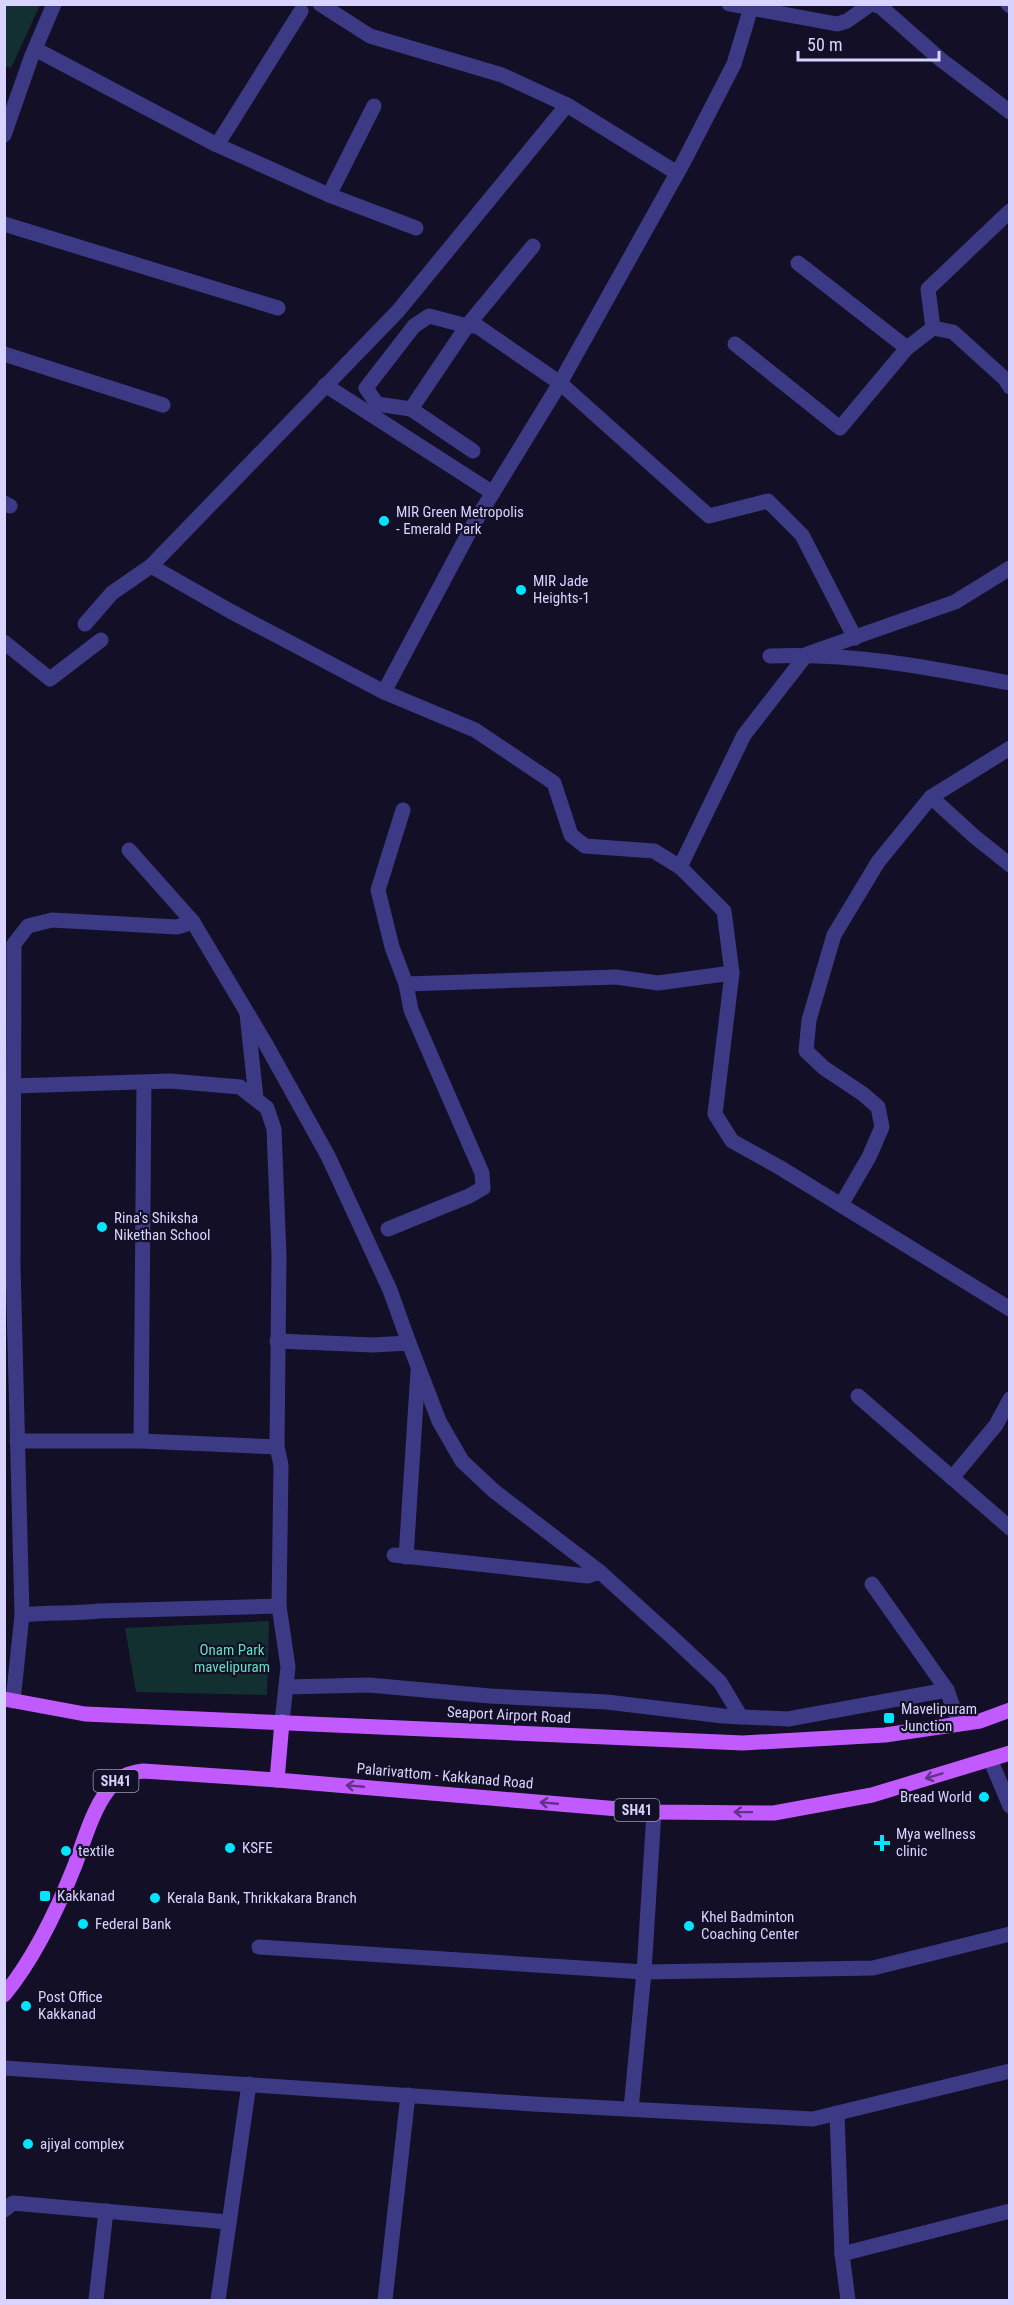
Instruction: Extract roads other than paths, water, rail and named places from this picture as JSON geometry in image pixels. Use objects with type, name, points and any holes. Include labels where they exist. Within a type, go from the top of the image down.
[{"type":"main road","name":"Seaport Airport Road","points":[[9,1700],[85,1714],[743,1743],[885,1735],[980,1721],[1010,1710]]},
{"type":"main road","points":[[278,1780],[282,1722]]},
{"type":"main road","name":"Palarivattom - Kakkanad Road","points":[[4,1995],[46,1928],[65,1890],[97,1808],[107,1790],[128,1773],[143,1771],[278,1780],[654,1812],[774,1813],[872,1795],[1010,1753]]},
{"type":"street","points":[[4,135],[54,4]]},
{"type":"street","points":[[320,4],[370,36],[501,75],[567,105],[677,173]]},
{"type":"street","points":[[729,4],[837,24],[847,21],[872,4],[881,7],[940,59],[1010,112]]},
{"type":"street","points":[[384,692],[473,525],[560,383],[677,173],[734,64],[751,7]]},
{"type":"street","points":[[217,145],[301,11]]},
{"type":"street","points":[[35,49],[217,145],[329,195],[416,228]]},
{"type":"street","points":[[85,624],[112,593],[151,566],[398,310],[567,105]]},
{"type":"street","points":[[329,195],[374,106]]},
{"type":"street","points":[[933,328],[928,289],[1010,211]]},
{"type":"street","points":[[4,224],[278,308]]},
{"type":"street","points":[[411,410],[468,326],[533,246]]},
{"type":"street","points":[[798,263],[907,348]]},
{"type":"street","points":[[473,451],[411,410],[377,404],[366,388],[414,326],[429,316],[468,326],[477,326],[560,383],[710,516],[768,501],[802,535],[855,638]]},
{"type":"street","points":[[735,344],[840,428],[907,348],[933,328],[952,332],[1005,379],[1010,387]]},
{"type":"street","points":[[4,354],[163,405]]},
{"type":"street","points":[[326,385],[493,493]]},
{"type":"street","points":[[151,566],[230,611],[384,692],[475,730],[554,783],[571,835],[585,846],[654,851],[680,867],[724,911],[732,973],[715,1114],[732,1141],[1010,1309]]},
{"type":"street","points":[[680,867],[744,735],[807,654],[955,602],[1010,568]]},
{"type":"street","points":[[4,642],[50,679],[101,640]]},
{"type":"street","points":[[770,656],[807,654],[918,666],[1010,683]]},
{"type":"street","points":[[841,1205],[882,1127],[878,1107],[824,1068],[806,1051],[809,1020],[834,935],[878,862],[931,797],[1010,748]]},
{"type":"street","points":[[931,797],[1010,865]]},
{"type":"street","points":[[388,1229],[483,1188],[482,1173],[411,1010],[406,984],[392,947],[378,890],[403,810]]},
{"type":"street","points":[[129,850],[194,922],[328,1156],[390,1290],[439,1420],[462,1461],[494,1491],[600,1572],[720,1682],[741,1717]]},
{"type":"street","points":[[9,1700],[22,1615],[13,1265],[13,1086],[9,988],[14,944],[28,926],[52,920],[177,927],[194,922]]},
{"type":"street","points":[[406,984],[616,977],[658,984],[732,973]]},
{"type":"street","points":[[247,1011],[246,1021],[256,1098]]},
{"type":"street","points":[[13,1086],[170,1082],[240,1087],[267,1108],[274,1129],[279,1256],[277,1341],[277,1448],[281,1465],[279,1606],[288,1667],[282,1722]]},
{"type":"street","points":[[141,1441],[144,1083]]},
{"type":"street","points":[[277,1341],[373,1345],[409,1343]]},
{"type":"street","points":[[418,1365],[400,1556],[588,1576],[600,1572]]},
{"type":"street","points":[[858,1396],[1010,1528]]},
{"type":"street","points":[[952,1478],[996,1425],[1009,1402]]},
{"type":"street","points":[[17,1441],[141,1441],[277,1448]]},
{"type":"street","points":[[872,1584],[947,1690],[959,1724]]},
{"type":"street","points":[[22,1615],[52,1612],[74,1614],[99,1611],[279,1606]]},
{"type":"street","points":[[286,1687],[369,1685],[490,1696],[607,1702],[741,1717],[788,1719],[947,1690]]},
{"type":"street","points":[[990,1759],[1010,1806]]},
{"type":"street","points":[[631,2109],[644,1972],[654,1812]]},
{"type":"street","points":[[259,1947],[644,1972],[873,1968],[1010,1934]]},
{"type":"street","points":[[4,2068],[813,2119],[1010,2071]]},
{"type":"street","points":[[218,2301],[249,2084]]},
{"type":"street","points":[[385,2301],[408,2095]]},
{"type":"street","points":[[837,2113],[842,2254],[848,2301]]},
{"type":"street","points":[[7,2202],[228,2222]]},
{"type":"street","points":[[96,2301],[106,2211]]},
{"type":"street","points":[[842,2254],[1010,2211]]},
{"type":"place","name":"MIR Green Metropolis - Emerald Park","points":[[384,521]]},
{"type":"place","name":"MIR Jade Heights-1","points":[[521,590]]},
{"type":"place","name":"Rina's Shiksha Nikethan School","points":[[102,1227]]},
{"type":"place","name":"Mavelipuram Junction","points":[[889,1718]]},
{"type":"place","name":"Bread World","points":[[984,1797]]},
{"type":"place","name":"Mya wellness clinic","points":[[882,1843]]},
{"type":"place","name":"KSFE","points":[[230,1848]]},
{"type":"place","name":"textile","points":[[66,1851]]},
{"type":"place","name":"Kakkanad","points":[[45,1896]]},
{"type":"place","name":"Kerala Bank, Thrikkakara Branch","points":[[155,1898]]},
{"type":"place","name":"Federal Bank","points":[[83,1924]]},
{"type":"place","name":"Khel Badminton Coaching Center","points":[[689,1926]]},
{"type":"place","name":"Post Office Kakkanad","points":[[26,2006]]},
{"type":"place","name":"ajiyal complex","points":[[28,2144]]},
{"type":"park label","name":"Onam Park mavelipuram","points":[[232,1658]]}]
